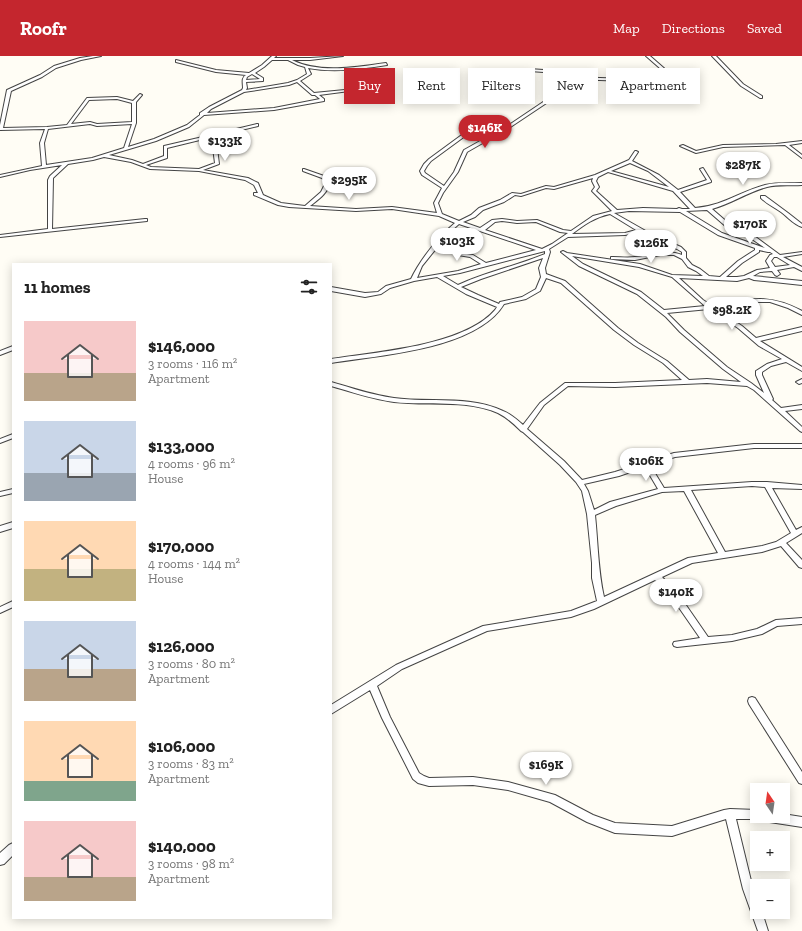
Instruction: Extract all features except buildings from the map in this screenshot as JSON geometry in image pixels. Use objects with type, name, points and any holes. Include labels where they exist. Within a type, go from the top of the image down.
[{"type":"street","points":[[99,56],[55,66],[41,76],[8,91],[2,130],[47,128],[90,123],[97,125],[134,123]]},
{"type":"street","points":[[243,91],[245,88],[244,81],[250,73],[263,66],[274,56]]},
{"type":"street","points":[[270,59],[290,60],[341,56]]},
{"type":"street","points":[[598,79],[633,80],[673,78],[648,56]]},
{"type":"street","points":[[714,56],[742,85],[762,97]]},
{"type":"street","points":[[290,60],[294,63],[306,66],[334,70],[386,64]]},
{"type":"street","points":[[176,61],[216,71],[250,73],[262,80],[244,81]]},
{"type":"street","points":[[0,176],[44,166],[66,164],[105,156],[170,134],[188,126],[200,114],[216,104],[243,91],[283,86],[298,81],[309,74],[306,66]]},
{"type":"street","points":[[200,114],[274,109],[323,100],[316,94],[310,92],[298,81]]},
{"type":"street","points":[[316,94],[344,91]]},
{"type":"street","points":[[126,148],[134,123],[134,102],[140,95]]},
{"type":"street","points":[[68,126],[88,99],[117,98],[134,102]]},
{"type":"street","points":[[440,215],[437,209],[437,200],[458,168],[465,151],[509,126],[543,104]]},
{"type":"street","points":[[143,165],[166,157],[165,147],[209,135],[257,125]]},
{"type":"street","points":[[445,188],[423,174],[422,171],[425,165],[430,160],[468,130],[475,127],[490,125],[509,126]]},
{"type":"street","points":[[44,166],[41,146],[47,128]]},
{"type":"street","points":[[199,170],[217,164],[215,148],[209,135]]},
{"type":"street","points":[[682,146],[696,152],[726,146],[787,145],[802,142]]},
{"type":"street","points":[[787,145],[802,156]]},
{"type":"street","points":[[413,280],[420,266],[449,230],[458,223],[473,216],[481,209],[502,201],[514,194],[520,195],[596,176],[630,161],[636,152]]},
{"type":"street","points":[[105,156],[153,168],[199,170],[250,180],[256,184],[259,194],[280,204],[356,210],[392,208],[440,215],[458,223],[547,250],[640,266],[672,276],[737,279],[749,276],[759,271],[776,270],[794,265]]},
{"type":"street","points":[[630,161],[655,173],[677,191],[693,209]]},
{"type":"street","points":[[50,230],[50,180],[51,177],[66,164]]},
{"type":"street","points":[[606,172],[677,191],[709,181],[702,169]]},
{"type":"street","points":[[304,170],[323,177],[328,182],[324,193],[307,206]]},
{"type":"street","points":[[596,176],[594,182],[597,187],[594,191],[614,212],[641,230],[679,248],[684,252],[684,258]]},
{"type":"street","points":[[458,287],[475,279],[510,268],[547,250],[594,217],[614,212],[708,208],[730,201],[767,185],[802,184]]},
{"type":"street","points":[[763,197],[800,224]]},
{"type":"street","points":[[708,208],[732,229],[751,236],[786,261],[802,269]]},
{"type":"street","points":[[679,209],[716,232],[778,255]]},
{"type":"street","points":[[0,236],[145,220]]},
{"type":"street","points":[[481,230],[494,221],[502,220],[517,222],[537,221],[558,230],[571,232]]},
{"type":"street","points":[[566,236],[625,234],[641,230]]},
{"type":"street","points":[[439,243],[460,254],[470,256],[484,264]]},
{"type":"street","points":[[722,278],[740,262],[757,251],[757,247]]},
{"type":"street","points":[[332,289],[367,294],[379,293],[388,287],[413,280],[439,276],[547,250]]},
{"type":"street","points":[[332,361],[409,348],[450,338],[467,332],[488,320],[505,302],[524,298],[540,289],[544,275],[542,268],[547,250]]},
{"type":"street","points":[[563,252],[581,265],[638,293],[662,312],[725,368],[750,384],[802,430]]},
{"type":"street","points":[[802,253],[772,256],[768,261],[782,280],[802,287]]},
{"type":"street","points":[[590,258],[632,259],[675,254],[684,258],[690,266],[708,278]]},
{"type":"street","points":[[786,261],[802,264]]},
{"type":"street","points":[[544,275],[563,282],[616,329],[660,359],[688,382]]},
{"type":"street","points":[[439,276],[482,299],[500,306]]},
{"type":"street","points":[[672,276],[681,282],[690,292],[756,340],[802,369]]},
{"type":"street","points":[[749,276],[754,278],[802,283]]},
{"type":"street","points":[[662,312],[765,299],[784,304],[802,313]]},
{"type":"street","points":[[756,340],[802,329]]},
{"type":"street","points":[[0,353],[12,348]]},
{"type":"street","points":[[770,401],[759,371],[769,365],[786,360]]},
{"type":"street","points":[[523,430],[542,404],[567,384],[620,385],[707,381],[750,384]]},
{"type":"street","points":[[332,384],[377,397],[395,400],[477,404],[506,415],[562,463],[580,483],[588,499],[591,514],[596,578],[601,601]]},
{"type":"street","points":[[780,410],[802,407]]},
{"type":"street","points":[[0,441],[12,436]]},
{"type":"street","points":[[580,483],[617,474],[674,455],[754,446],[802,446]]},
{"type":"street","points":[[646,464],[662,490]]},
{"type":"street","points":[[591,514],[613,504],[662,490],[767,484],[802,487]]},
{"type":"street","points":[[767,484],[794,534]]},
{"type":"street","points":[[686,488],[722,554]]},
{"type":"street","points":[[0,494],[12,490]]},
{"type":"street","points":[[0,529],[12,525]]},
{"type":"street","points":[[332,709],[399,667],[486,628],[562,616],[582,611],[691,560],[762,549],[782,543],[802,530]]},
{"type":"street","points":[[782,543],[802,565]]},
{"type":"street","points":[[656,576],[676,597],[706,641]]},
{"type":"street","points":[[0,610],[12,604]]},
{"type":"street","points":[[677,644],[748,635],[776,623],[802,621]]},
{"type":"street","points":[[372,685],[386,718],[416,776],[421,780],[429,782],[473,781],[497,784],[552,798],[590,819],[615,828],[672,831],[718,816],[730,814],[750,815]]},
{"type":"street","points":[[752,701],[802,780]]},
{"type":"street","points":[[730,814],[748,889],[763,931]]},
{"type":"street","points":[[790,820],[802,822]]},
{"type":"street","points":[[0,860],[12,849]]}]
